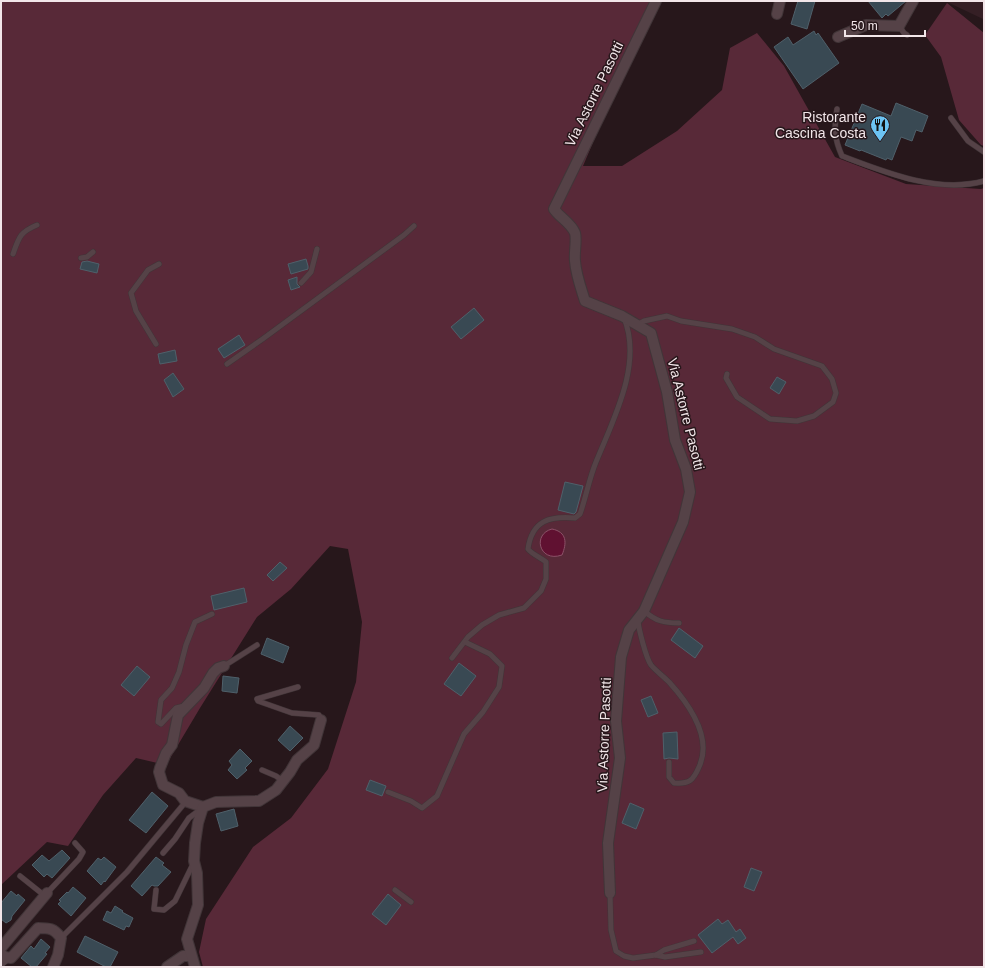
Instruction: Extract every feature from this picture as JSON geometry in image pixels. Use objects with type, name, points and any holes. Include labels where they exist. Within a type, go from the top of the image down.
[{"type":"street","name":"Via Astorre Pasotti","points":[[610,893],[608,843],[620,758],[616,720],[622,657],[629,630],[644,611],[684,522],[690,492],[686,469],[675,440],[666,392],[651,333],[622,316],[585,301],[577,276],[575,261],[575,233],[568,223],[560,218],[554,209],[656,1]]},
{"type":"street","points":[[777,14],[780,1]]},
{"type":"street","points":[[838,37],[866,25],[899,26],[910,9],[913,1]]},
{"type":"street","points":[[224,666],[218,668],[213,673],[204,688],[178,715],[172,745],[166,753],[159,772],[163,785],[179,794],[184,801],[203,807],[216,802],[259,802],[276,790],[297,760],[314,745],[321,720]]},
{"type":"street","points":[[195,967],[187,939],[198,905],[194,843],[203,807]]},
{"type":"street","points":[[3,956],[46,895]]},
{"type":"street","points":[[3,956],[38,928],[48,928],[57,932],[61,938],[58,954],[53,967]]},
{"type":"street","points":[[167,967],[183,956],[191,956]]},
{"type":"lane","points":[[899,26],[907,35]]},
{"type":"lane","points":[[837,109],[835,123],[836,142],[842,156],[914,181],[954,185],[984,181]]},
{"type":"lane","points":[[951,118],[968,141],[984,152]]},
{"type":"lane","points":[[13,254],[19,237],[24,232],[37,225]]},
{"type":"lane","points":[[227,364],[404,235],[414,226]]},
{"type":"lane","points":[[301,283],[311,272],[318,249]]},
{"type":"lane","points":[[81,258],[86,257],[93,252]]},
{"type":"lane","points":[[156,344],[136,311],[131,293],[148,270],[159,264]]},
{"type":"lane","points":[[452,658],[464,642],[482,625],[496,617],[524,608],[540,591],[546,579],[546,562],[539,556],[532,555],[528,548],[534,531],[544,521],[554,518],[575,518],[580,514],[596,462],[614,418],[625,384],[630,352],[628,328],[622,316]]},
{"type":"lane","points":[[637,325],[644,321],[667,316],[681,321],[732,330],[755,337],[774,349],[822,366],[832,379],[836,393],[833,402],[814,416],[797,421],[770,419],[737,397],[726,378],[727,374]]},
{"type":"lane","points":[[644,611],[663,622],[679,623]]},
{"type":"lane","points":[[187,705],[176,708],[161,724],[158,722],[161,700],[172,688],[179,672],[186,645],[195,622],[212,614]]},
{"type":"lane","points":[[637,620],[650,664],[684,699],[698,724],[703,744],[702,762],[695,777],[685,784],[674,783],[669,777],[669,762]]},
{"type":"lane","points":[[388,792],[411,800],[422,808],[437,796],[464,734],[483,712],[499,687],[502,666],[490,654],[464,642]]},
{"type":"lane","points":[[224,666],[257,645]]},
{"type":"lane","points":[[298,687],[257,699],[258,701],[292,713],[319,715],[321,720]]},
{"type":"lane","points":[[262,770],[283,781]]},
{"type":"lane","points":[[61,938],[127,872],[183,805]]},
{"type":"lane","points":[[163,853],[176,839],[190,818],[203,807]]},
{"type":"lane","points":[[20,876],[46,895],[79,859],[83,852],[75,843]]},
{"type":"lane","points":[[156,890],[154,909],[164,910],[175,901],[194,861]]},
{"type":"lane","points":[[395,890],[411,902]]},
{"type":"lane","points":[[610,893],[611,930],[616,951],[624,956],[633,958],[656,955],[665,957],[701,952]]},
{"type":"lane","points":[[656,955],[664,950],[694,941]]},
{"type":"shaded area","points":[[1,1],[660,1],[622,74],[583,166],[622,166],[677,131],[722,90],[730,48],[757,33],[784,66],[835,157],[906,184],[984,188],[984,967],[203,967],[199,952],[206,919],[253,847],[291,818],[328,769],[356,682],[362,622],[348,549],[330,546],[291,589],[257,617],[166,765],[136,758],[103,795],[68,846],[47,842],[1,885]]},
{"type":"shaded area","points":[[945,1],[984,1],[984,18],[983,19]]},
{"type":"shaded area","points":[[947,3],[984,33],[984,146],[981,145],[959,120],[941,57],[925,35]]},
{"type":"shaded area","points":[[552,529],[557,530],[563,535],[565,546],[562,555],[548,555],[543,552],[541,547],[540,542],[542,536]]},
{"type":"building","points":[[798,1],[815,1],[807,29],[791,24]]},
{"type":"building","points":[[868,1],[906,1],[888,16],[886,14],[882,18]]},
{"type":"building","points":[[814,31],[816,35],[818,33],[839,63],[803,89],[774,47],[788,37],[793,45]]},
{"type":"building","points":[[896,103],[928,116],[922,132],[916,130],[912,141],[901,137],[892,160],[887,158],[886,160],[845,145],[862,104],[891,116]]},
{"type":"building","points":[[306,259],[308,269],[291,274],[288,264]]},
{"type":"building","points":[[87,261],[99,264],[97,273],[80,269],[82,262]]},
{"type":"building","points":[[297,277],[297,284],[300,287],[291,290],[288,280]]},
{"type":"building","points":[[474,308],[484,320],[461,339],[451,327]]},
{"type":"building","points":[[239,335],[245,345],[224,358],[218,349]]},
{"type":"building","points":[[175,350],[177,361],[160,364],[158,354]]},
{"type":"building","points":[[173,373],[184,389],[173,397],[164,380]]},
{"type":"building","points":[[777,377],[786,382],[779,394],[770,388]]},
{"type":"building","points":[[565,482],[583,486],[576,512],[574,514],[558,510]]},
{"type":"building","points":[[280,562],[287,568],[273,581],[267,575]]},
{"type":"building","points":[[244,588],[247,602],[214,610],[211,596]]},
{"type":"building","points":[[679,628],[703,646],[695,658],[671,640]]},
{"type":"building","points":[[267,638],[289,647],[283,663],[261,654]]},
{"type":"building","points":[[459,663],[476,676],[461,696],[444,684]]},
{"type":"building","points":[[137,666],[150,677],[134,696],[121,685]]},
{"type":"building","points":[[223,676],[239,678],[237,693],[222,691]]},
{"type":"building","points":[[651,696],[658,713],[648,717],[641,700]]},
{"type":"building","points":[[290,726],[303,738],[290,751],[278,740]]},
{"type":"building","points":[[677,732],[678,759],[664,759],[663,733]]},
{"type":"building","points":[[240,749],[252,761],[245,768],[247,770],[237,779],[228,770],[232,765],[229,761]]},
{"type":"building","points":[[370,780],[386,786],[382,796],[366,790]]},
{"type":"building","points":[[152,792],[168,806],[146,833],[129,820]]},
{"type":"building","points":[[630,803],[644,809],[636,829],[622,823]]},
{"type":"building","points":[[234,809],[238,826],[221,831],[216,814]]},
{"type":"building","points":[[62,850],[70,858],[52,878],[47,874],[44,877],[32,865],[42,855],[49,861]]},
{"type":"building","points":[[104,857],[116,867],[101,885],[87,871],[98,858],[101,860]]},
{"type":"building","points":[[156,857],[164,863],[162,865],[171,872],[158,886],[152,885],[142,896],[131,886]]},
{"type":"building","points":[[751,868],[762,872],[754,891],[744,887]]},
{"type":"building","points":[[73,887],[86,898],[71,916],[58,904],[61,901],[59,900]]},
{"type":"building","points":[[11,891],[17,896],[18,894],[25,900],[12,916],[11,920],[6,923],[1,919],[1,903]]},
{"type":"building","points":[[388,894],[401,905],[386,925],[372,914]]},
{"type":"building","points":[[115,906],[133,918],[129,927],[126,926],[124,930],[103,920],[107,911],[111,913]]},
{"type":"building","points":[[718,919],[722,924],[728,920],[736,932],[740,929],[746,938],[738,944],[733,937],[712,953],[698,935]]},
{"type":"building","points":[[85,936],[118,952],[110,967],[106,967],[77,952]]},
{"type":"building","points":[[41,939],[50,947],[45,953],[47,954],[36,967],[32,967],[21,958],[31,946],[34,949]]},
{"type":"place","name":"Ristorante Cascina Costa","points":[[880,142]]}]
